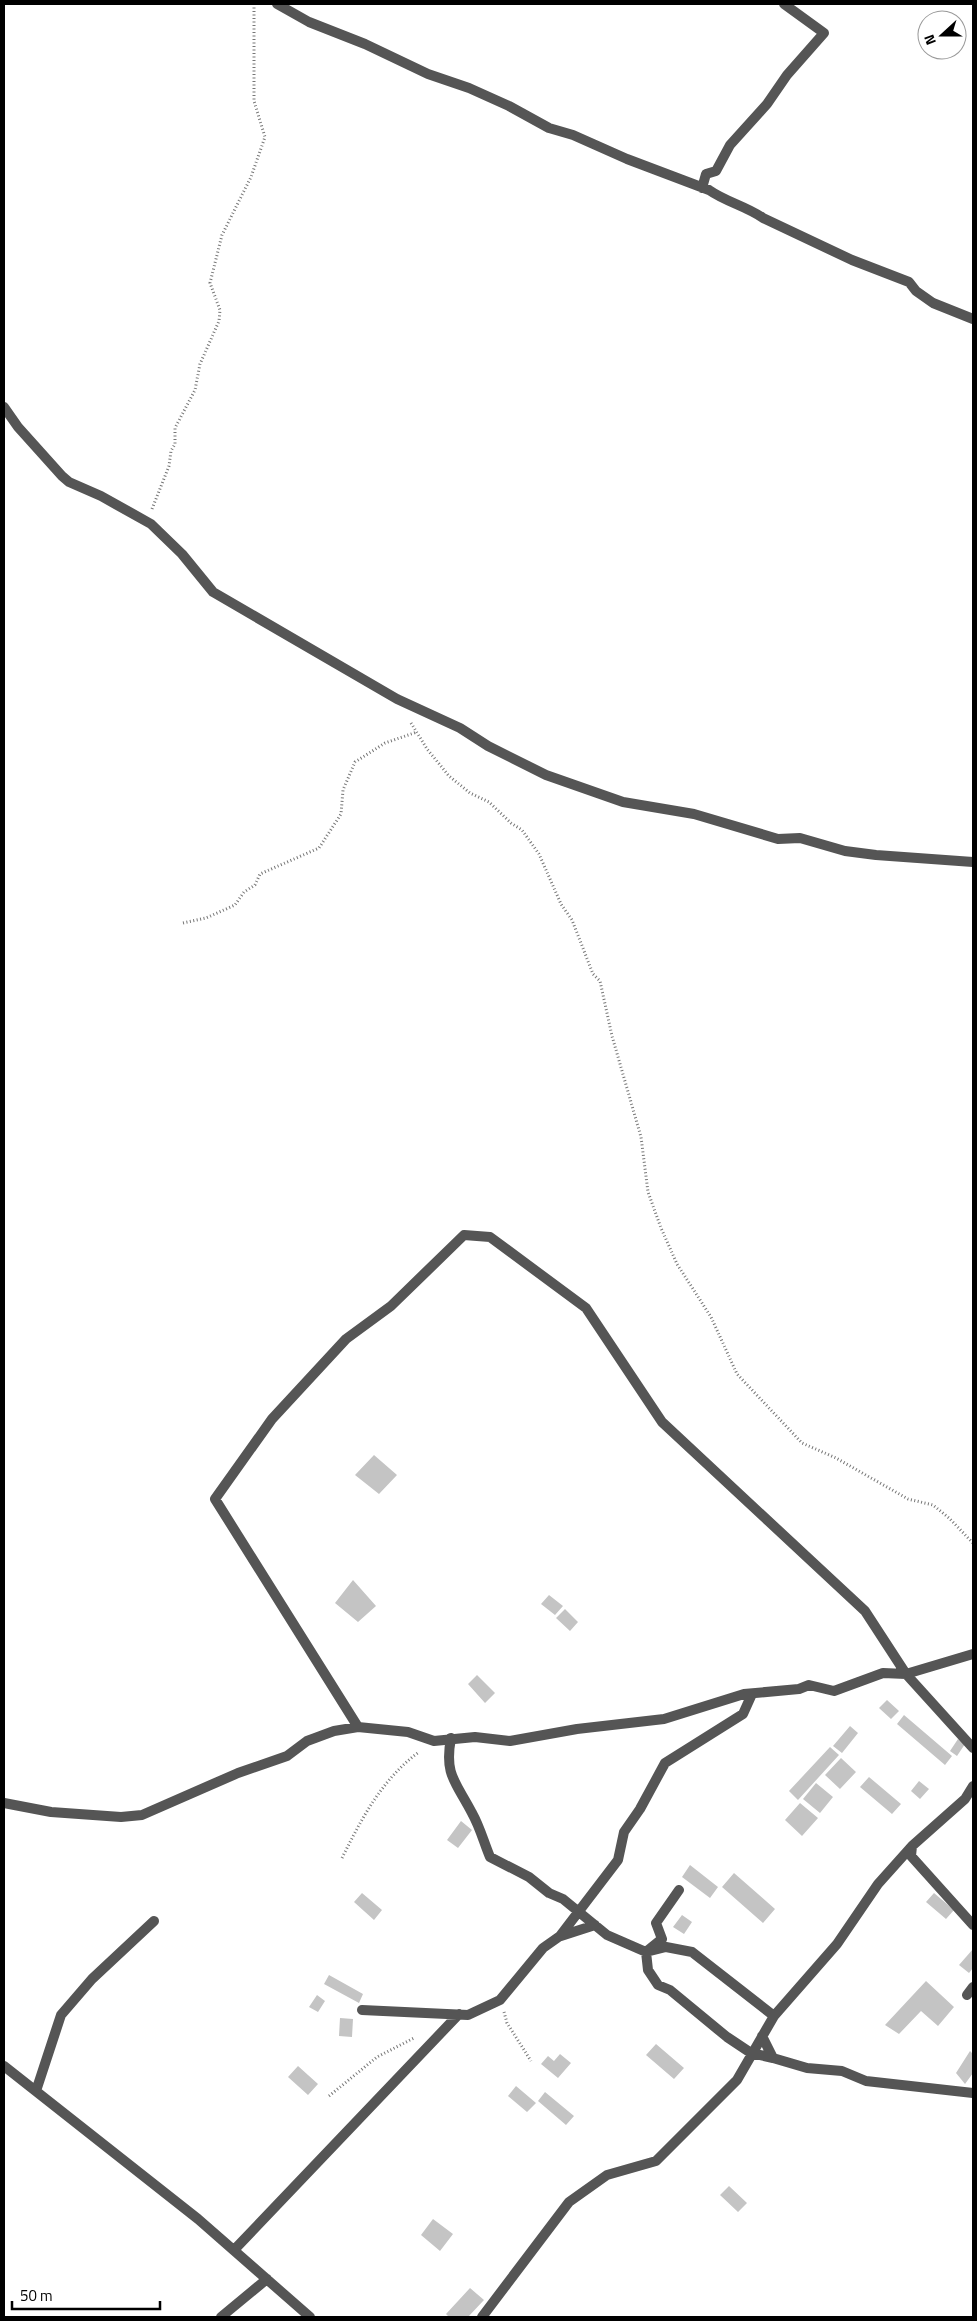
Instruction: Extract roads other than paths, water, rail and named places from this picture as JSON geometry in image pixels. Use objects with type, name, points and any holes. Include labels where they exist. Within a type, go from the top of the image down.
[{"type":"street","points":[[277,4],[309,22],[365,44],[428,74],[469,88],[509,106],[549,128],[573,135],[627,159],[702,188],[852,260],[909,282],[916,291],[933,303],[973,319]]},
{"type":"street","points":[[702,188],[706,174],[716,171],[730,145],[767,104],[787,75],[824,33],[784,4]]},
{"type":"street","points":[[4,407],[18,427],[70,482],[101,496],[151,524],[182,554],[213,592],[397,699],[460,728],[488,746],[546,775],[623,802],[694,814],[778,839],[800,838],[845,851],[876,855],[973,862]]},
{"type":"street","points":[[358,1726],[215,1499],[272,1419],[346,1339],[391,1306],[464,1235],[490,1237],[586,1308],[662,1422],[865,1611],[906,1674],[973,1748]]},
{"type":"street","points":[[4,1803],[51,1812],[121,1818],[142,1815],[238,1773],[287,1756],[307,1741],[334,1731],[358,1726],[408,1732],[434,1741],[476,1736],[510,1741],[577,1729],[664,1719],[752,1694],[799,1689],[809,1685],[834,1691],[883,1673],[906,1674],[973,1654]]},
{"type":"street","points":[[362,2010],[468,2015],[500,2000],[543,1948],[560,1936],[618,1860],[624,1832],[640,1809],[666,1763],[743,1714],[752,1694]]},
{"type":"street","points":[[451,1738],[448,1769],[472,1813],[490,1857],[529,1877],[579,1912],[607,1935],[646,1952],[666,1947],[692,1952],[774,2016]]},
{"type":"street","points":[[482,2317],[568,2202],[607,2175],[656,2161],[737,2080],[774,2016],[838,1944],[878,1884],[912,1846],[965,1799],[973,1786]]},
{"type":"street","points":[[912,1846],[911,1856],[973,1925]]},
{"type":"street","points":[[646,1952],[662,1939],[656,1923],[679,1890]]},
{"type":"street","points":[[36,2091],[61,2016],[92,1979],[154,1921]]},
{"type":"street","points":[[560,1936],[595,1925]]},
{"type":"street","points":[[646,1952],[648,1970],[658,1985],[670,1990],[727,2037],[751,2053],[807,2068],[842,2071],[866,2081],[973,2093]]},
{"type":"street","points":[[234,2250],[459,2014]]},
{"type":"street","points":[[762,2036],[773,2058]]},
{"type":"street","points":[[4,2066],[198,2219],[310,2317]]},
{"type":"street","points":[[221,2317],[267,2279]]}]
